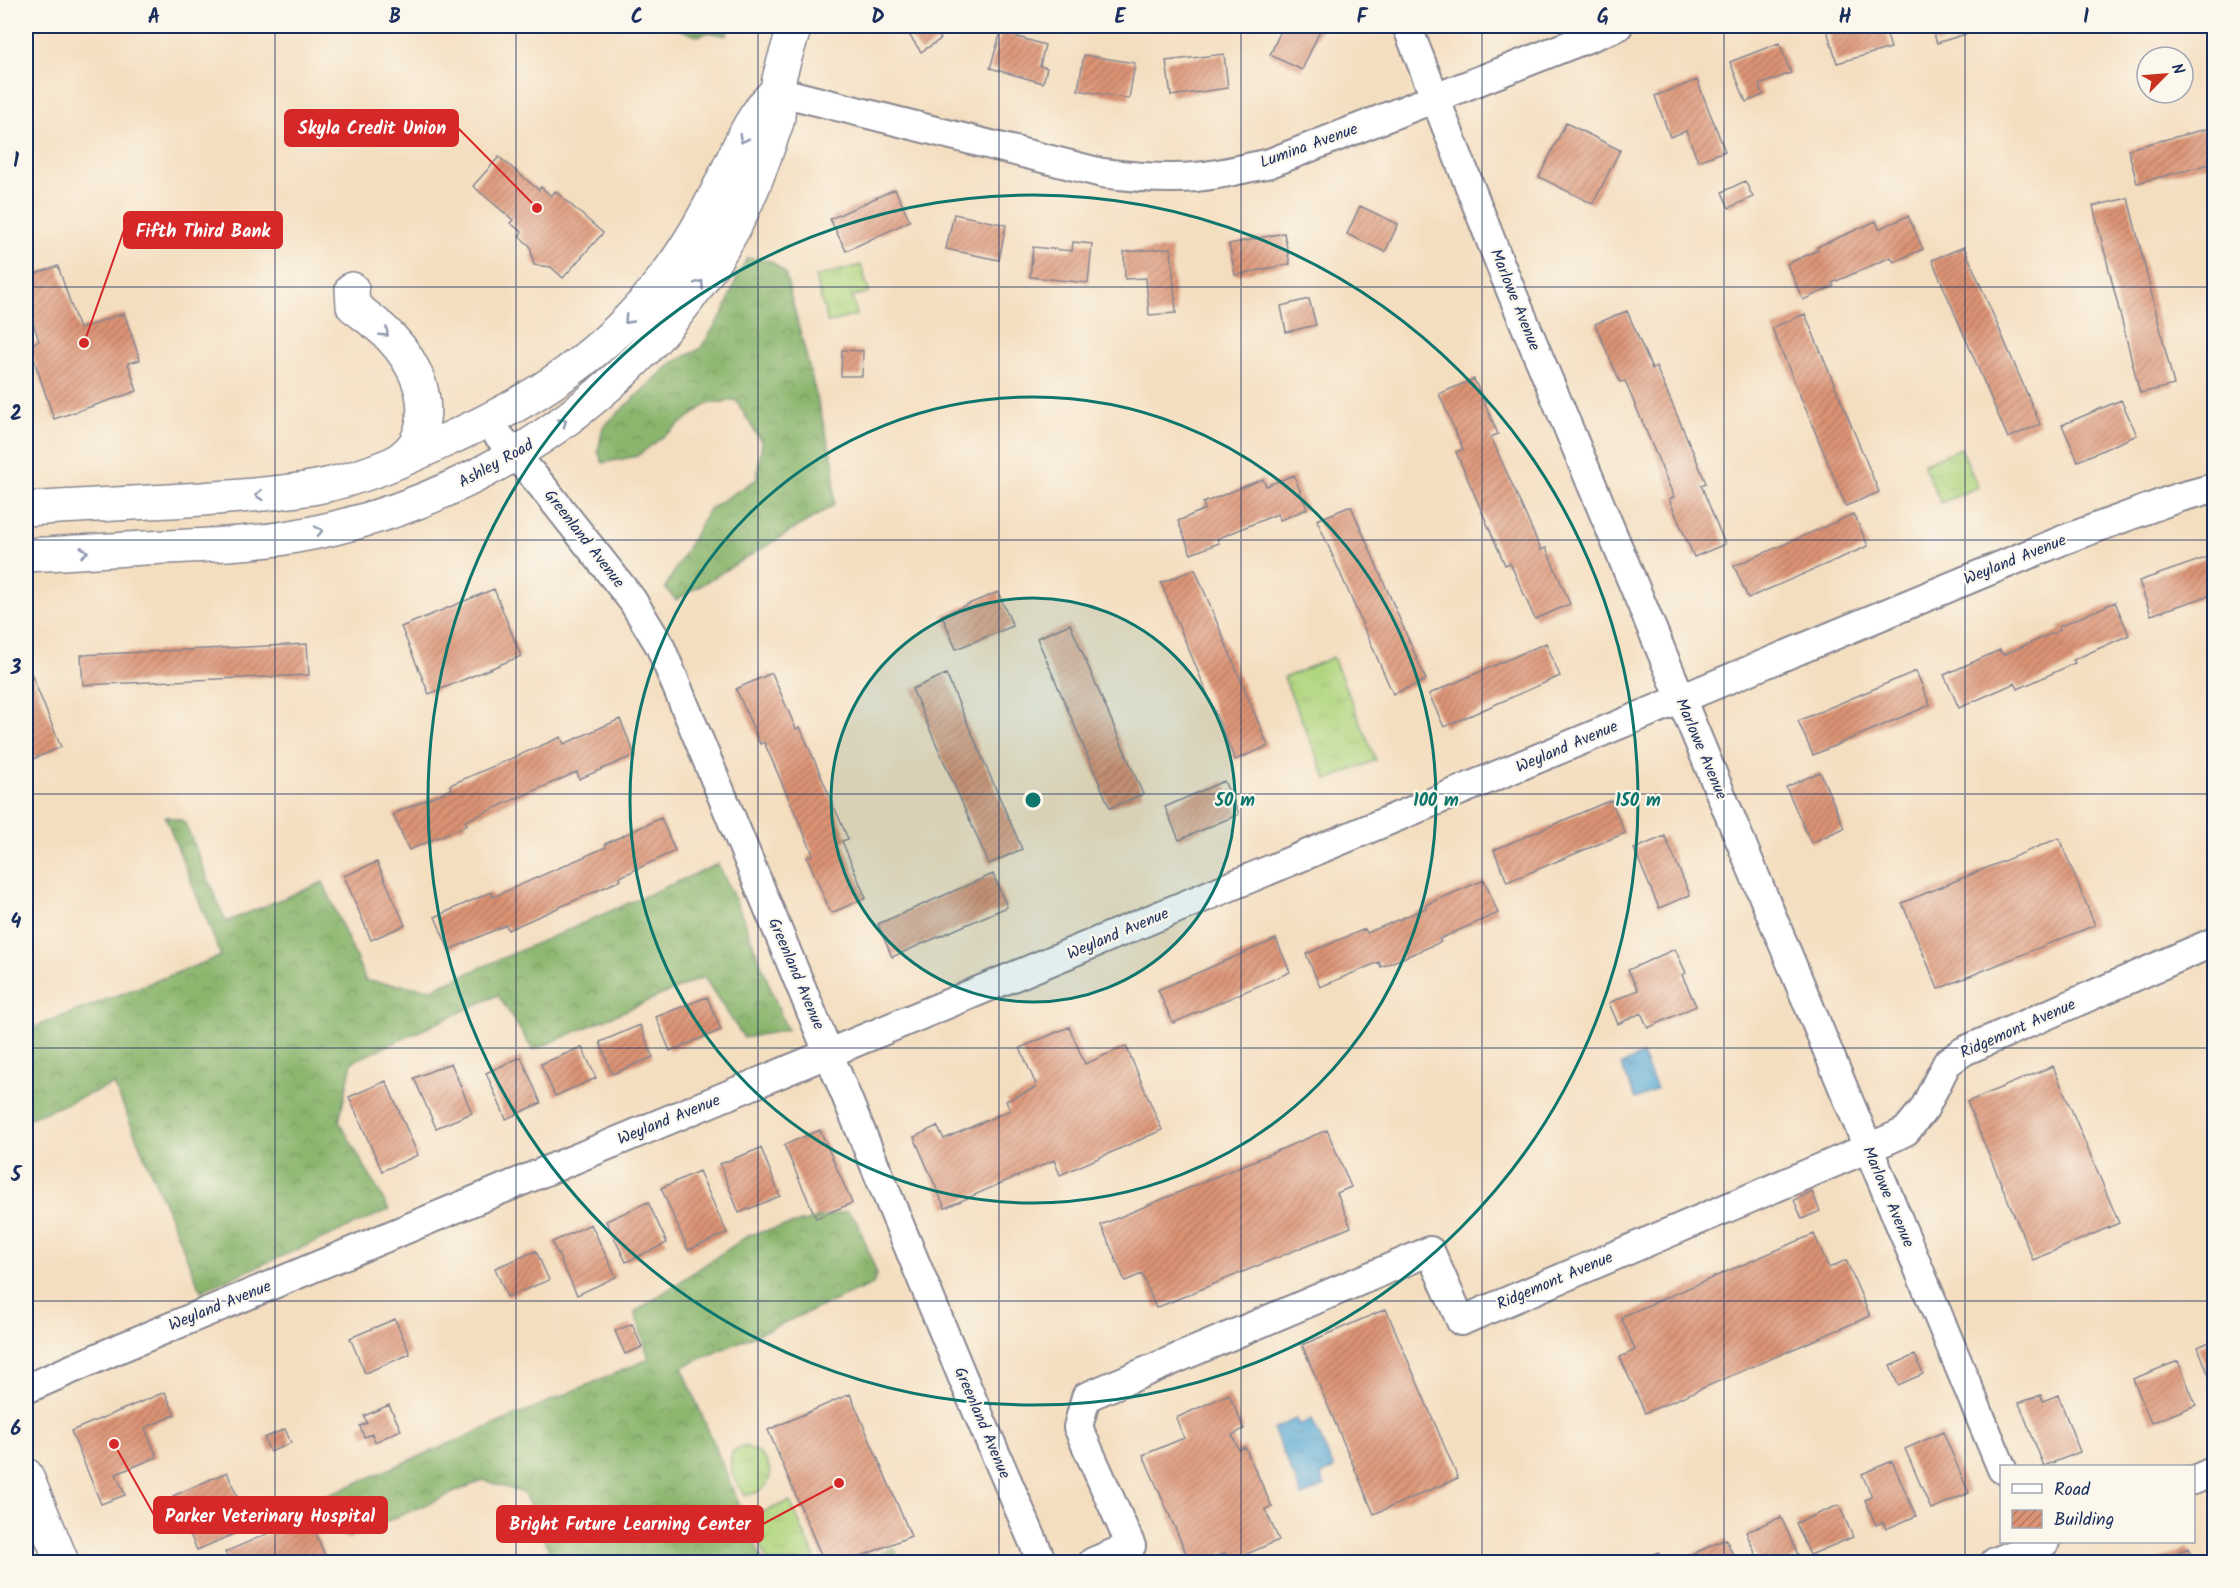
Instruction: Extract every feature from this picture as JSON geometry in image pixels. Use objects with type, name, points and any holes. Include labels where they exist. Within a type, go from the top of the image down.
[{"type":"street","name":"Ashley Road","points":[[26,555],[245,542],[316,532],[375,518],[413,505],[450,489],[537,442],[598,394],[648,347],[697,289],[728,239],[753,186],[780,113],[777,92],[795,26]]},
{"type":"street","name":"Marlowe Avenue","points":[[1407,26],[1502,269],[2000,1467]]},
{"type":"street","name":"Lumina Avenue","points":[[777,92],[1102,173],[1141,178],[1195,177],[1221,174],[1270,163],[1618,26]]},
{"type":"street","name":"Ashley Road","points":[[26,509],[265,495],[328,485],[391,465],[487,422],[539,393],[571,371],[608,340],[646,301],[689,241],[722,184],[754,118],[765,102],[777,92]]},
{"type":"street","points":[[352,289],[353,306],[383,330],[403,353],[422,392],[423,416],[418,439],[411,451],[391,465]]},
{"type":"street","name":"Greenland Avenue","points":[[487,422],[632,600],[660,646],[962,1376],[1042,1563]]},
{"type":"street","name":"Weyland Avenue","points":[[26,1389],[141,1339],[2063,540],[2177,498],[2214,488]]},
{"type":"street","name":"Ridgemont Avenue","points":[[1093,1563],[1131,1546],[1078,1427],[1086,1397],[1430,1251],[1461,1321],[1906,1131],[1924,1109],[1947,1063],[1964,1051],[2214,942]]},
{"type":"street","points":[[2195,1479],[2214,1471]]},
{"type":"street","points":[[26,1475],[62,1563]]},
{"type":"street","points":[[26,1527],[46,1563]]},
{"type":"street","points":[[1995,1563],[2038,1548]]},
{"type":"green space","points":[[671,26],[731,27],[726,36],[710,32],[697,36]]},
{"type":"green space","points":[[747,258],[771,261],[785,273],[834,465],[834,505],[676,600],[665,588],[709,509],[757,479],[762,443],[736,400],[707,404],[637,456],[603,463],[598,452],[603,427],[672,363],[700,349],[724,312]]},
{"type":"green space","points":[[861,265],[869,292],[852,297],[857,315],[828,323],[815,277]]},
{"type":"green space","points":[[1961,448],[1978,487],[1941,503],[1923,464]]},
{"type":"green space","points":[[1333,657],[1376,760],[1327,780],[1284,678]]},
{"type":"green space","points":[[165,816],[184,821],[226,922],[323,882],[366,981],[432,989],[718,864],[738,906],[787,1030],[744,1038],[704,977],[533,1050],[498,995],[352,1062],[339,1121],[389,1210],[201,1291],[114,1084],[26,1120],[26,1030],[221,956]]},
{"type":"green space","points":[[847,1211],[858,1223],[877,1274],[873,1284],[682,1367],[763,1562],[554,1562],[524,1493],[483,1480],[348,1538],[315,1516],[309,1508],[311,1502],[649,1359],[635,1312],[749,1235]]},
{"type":"green space","points":[[742,1446],[761,1455],[770,1470],[766,1486],[758,1492],[746,1495],[735,1481],[731,1464],[732,1452]]},
{"type":"green space","points":[[790,1501],[817,1562],[768,1562],[749,1518]]},
{"type":"green space","points":[[894,1548],[900,1562],[861,1562]]},
{"type":"water","points":[[1642,1055],[1657,1089],[1636,1099],[1621,1065]]},
{"type":"water","points":[[1296,1419],[1299,1425],[1312,1419],[1334,1469],[1321,1475],[1325,1486],[1302,1496],[1273,1429]]},
{"type":"building","points":[[903,26],[945,26],[947,28],[938,34],[941,39],[921,52]]},
{"type":"building","points":[[1283,26],[1322,26],[1302,70],[1270,55]]},
{"type":"building","points":[[1884,26],[1891,48],[1837,63],[1826,27]]},
{"type":"building","points":[[1931,26],[1983,26],[1984,28],[1937,43]]},
{"type":"building","points":[[2028,26],[2055,26],[2030,33]]},
{"type":"building","points":[[1001,32],[1045,45],[1040,66],[1047,68],[1043,83],[990,68]]},
{"type":"building","points":[[1779,43],[1791,73],[1759,85],[1763,95],[1746,102],[1730,62]]},
{"type":"building","points":[[1224,54],[1228,88],[1171,96],[1166,61]]},
{"type":"building","points":[[1084,55],[1135,63],[1129,99],[1078,90]]},
{"type":"building","points":[[1697,80],[1725,151],[1698,161],[1686,131],[1670,137],[1655,96]]},
{"type":"building","points":[[1566,123],[1620,150],[1593,204],[1539,177]]},
{"type":"building","points":[[2214,127],[2214,163],[2137,183],[2128,149]]},
{"type":"building","points":[[499,157],[539,190],[541,187],[551,196],[555,191],[603,233],[563,278],[551,267],[534,265],[530,246],[519,236],[522,232],[510,223],[513,220],[473,186]]},
{"type":"building","points":[[1745,181],[1753,197],[1729,208],[1722,192]]},
{"type":"building","points":[[895,189],[910,221],[846,251],[830,219]]},
{"type":"building","points":[[2128,198],[2174,385],[2140,393],[2093,206]]},
{"type":"building","points":[[1360,206],[1398,224],[1385,252],[1347,234]]},
{"type":"building","points":[[954,214],[1006,225],[999,260],[946,249]]},
{"type":"building","points":[[1908,216],[1923,249],[1894,262],[1891,257],[1832,283],[1834,286],[1803,300],[1787,264],[1818,250],[1817,247],[1876,221],[1879,229]]},
{"type":"building","points":[[1284,233],[1290,264],[1235,275],[1229,244]]},
{"type":"building","points":[[1073,242],[1092,244],[1088,283],[1030,277],[1033,247],[1072,251]]},
{"type":"building","points":[[1964,247],[2040,424],[2008,438],[1932,260]]},
{"type":"building","points":[[1171,248],[1176,313],[1149,315],[1146,278],[1125,279],[1124,252]]},
{"type":"building","points":[[58,266],[79,329],[124,313],[140,360],[128,363],[137,391],[54,419],[29,345],[39,341],[26,301],[26,277]]},
{"type":"building","points":[[1309,299],[1316,325],[1286,332],[1281,306]]},
{"type":"building","points":[[1627,311],[1652,369],[1656,367],[1694,454],[1706,483],[1701,485],[1725,544],[1694,557],[1669,499],[1674,497],[1625,381],[1620,382],[1595,324]]},
{"type":"building","points":[[1805,314],[1879,492],[1846,506],[1772,328]]},
{"type":"building","points":[[842,350],[863,351],[862,376],[841,376]]},
{"type":"building","points":[[1474,379],[1498,434],[1491,437],[1541,550],[1546,548],[1570,604],[1535,619],[1510,563],[1505,565],[1456,452],[1463,449],[1439,394]]},
{"type":"building","points":[[2121,400],[2137,435],[2078,461],[2062,425]]},
{"type":"building","points":[[1294,475],[1307,509],[1280,520],[1277,514],[1217,539],[1219,543],[1191,554],[1178,521],[1205,509],[1203,503],[1263,479],[1266,486]]},
{"type":"building","points":[[1351,506],[1426,680],[1393,694],[1317,520]]},
{"type":"building","points":[[1854,514],[1868,546],[1748,598],[1734,566]]},
{"type":"building","points":[[2214,555],[2214,594],[2151,615],[2139,581]]},
{"type":"building","points":[[1195,569],[1268,746],[1235,760],[1161,583]]},
{"type":"building","points":[[494,589],[521,656],[429,694],[401,627]]},
{"type":"building","points":[[998,592],[1013,626],[956,649],[942,615]]},
{"type":"building","points":[[2115,602],[2129,635],[2073,660],[2075,663],[2018,689],[2015,683],[1959,708],[1944,675],[2000,650],[2003,655]]},
{"type":"building","points":[[1070,624],[1143,794],[1110,808],[1037,638]]},
{"type":"building","points":[[1546,643],[1560,676],[1444,727],[1429,694]]},
{"type":"building","points":[[307,644],[309,675],[83,685],[81,655]]},
{"type":"building","points":[[26,661],[61,747],[26,762]]},
{"type":"building","points":[[1916,671],[1930,705],[1813,755],[1798,721]]},
{"type":"building","points":[[772,673],[796,729],[800,727],[848,839],[842,841],[866,898],[831,913],[807,857],[813,854],[764,742],[760,744],[736,689]]},
{"type":"building","points":[[946,674],[1022,849],[989,864],[912,689]]},
{"type":"building","points":[[620,719],[635,755],[579,779],[577,772],[465,821],[467,825],[409,850],[393,814],[451,789],[450,785],[561,737],[564,744]]},
{"type":"building","points":[[1820,772],[1844,828],[1811,843],[1786,787]]},
{"type":"building","points":[[1224,781],[1239,814],[1179,840],[1165,807]]},
{"type":"building","points":[[1611,800],[1625,833],[1507,882],[1494,850]]},
{"type":"building","points":[[661,818],[675,851],[620,877],[621,880],[508,930],[506,925],[449,950],[435,917],[491,892],[493,897],[606,847],[605,844]]},
{"type":"building","points":[[1665,836],[1690,895],[1659,908],[1634,849]]},
{"type":"building","points":[[2059,838],[2095,925],[1938,989],[1902,903]]},
{"type":"building","points":[[377,862],[405,925],[371,940],[344,876]]},
{"type":"building","points":[[993,874],[1007,907],[892,957],[878,924]]},
{"type":"building","points":[[1484,880],[1498,913],[1439,939],[1441,942],[1410,955],[1381,967],[1379,962],[1320,987],[1306,954],[1365,929],[1367,933]]},
{"type":"building","points":[[1276,939],[1290,972],[1173,1023],[1158,990]]},
{"type":"building","points":[[1675,949],[1686,973],[1682,975],[1696,1006],[1648,1028],[1641,1013],[1618,1024],[1609,1003],[1638,990],[1628,970]]},
{"type":"building","points":[[707,997],[721,1030],[670,1051],[656,1017]]},
{"type":"building","points":[[640,1025],[653,1057],[612,1074],[600,1042]]},
{"type":"building","points":[[1069,1027],[1085,1064],[1126,1046],[1162,1130],[1060,1175],[1054,1160],[945,1208],[914,1137],[937,1126],[944,1139],[1010,1110],[1006,1101],[1037,1087],[1020,1048]]},
{"type":"building","points":[[582,1047],[596,1078],[555,1096],[541,1064]]},
{"type":"building","points":[[521,1057],[541,1103],[506,1119],[486,1073]]},
{"type":"building","points":[[451,1063],[472,1113],[436,1128],[414,1078]]},
{"type":"building","points":[[2053,1066],[2119,1223],[2033,1260],[1967,1102]]},
{"type":"building","points":[[386,1081],[418,1155],[382,1171],[349,1097]]},
{"type":"building","points":[[820,1130],[852,1203],[816,1218],[784,1145]]},
{"type":"building","points":[[1327,1130],[1351,1187],[1337,1193],[1351,1227],[1156,1308],[1142,1274],[1125,1281],[1101,1225]]},
{"type":"building","points":[[761,1148],[780,1196],[739,1213],[720,1164]]},
{"type":"building","points":[[699,1171],[727,1233],[688,1250],[661,1188]]},
{"type":"building","points":[[1812,1192],[1820,1211],[1802,1219],[1794,1200]]},
{"type":"building","points":[[648,1202],[667,1243],[626,1262],[606,1221]]},
{"type":"building","points":[[591,1224],[616,1277],[577,1295],[552,1242]]},
{"type":"building","points":[[1814,1234],[1829,1268],[1846,1260],[1870,1316],[1645,1413],[1620,1357],[1635,1350],[1621,1317]]},
{"type":"building","points":[[536,1251],[549,1280],[507,1297],[495,1268]]},
{"type":"building","points":[[1386,1309],[1458,1478],[1374,1514],[1302,1345]]},
{"type":"building","points":[[395,1319],[410,1354],[365,1373],[350,1338]]},
{"type":"building","points":[[632,1324],[642,1347],[625,1354],[615,1331]]},
{"type":"building","points":[[2214,1340],[2214,1389],[2198,1347]]},
{"type":"building","points":[[1915,1355],[1923,1374],[1898,1385],[1890,1366]]},
{"type":"building","points":[[2178,1361],[2196,1405],[2151,1423],[2133,1379]]},
{"type":"building","points":[[165,1392],[175,1415],[145,1428],[157,1457],[116,1474],[125,1495],[101,1504],[71,1431]]},
{"type":"building","points":[[850,1394],[911,1536],[847,1562],[824,1562],[768,1430]]},
{"type":"building","points":[[1229,1394],[1244,1429],[1232,1435],[1239,1450],[1245,1447],[1272,1507],[1265,1509],[1279,1540],[1229,1562],[1225,1553],[1204,1562],[1190,1562],[1143,1455],[1184,1438],[1176,1418]]},
{"type":"building","points":[[2041,1395],[2043,1401],[2058,1395],[2080,1452],[2044,1465],[2019,1403]]},
{"type":"building","points":[[389,1405],[401,1430],[375,1442],[372,1434],[364,1437],[360,1426],[367,1423],[364,1416]]},
{"type":"building","points":[[285,1429],[291,1443],[270,1452],[264,1438]]},
{"type":"building","points":[[1943,1432],[1969,1493],[1931,1509],[1905,1449]]},
{"type":"building","points":[[1892,1461],[1916,1516],[1886,1529],[1883,1522],[1876,1525],[1865,1500],[1872,1497],[1862,1474]]},
{"type":"building","points":[[227,1472],[250,1527],[197,1550],[173,1496]]},
{"type":"building","points":[[1839,1505],[1853,1537],[1810,1555],[1796,1523]]},
{"type":"building","points":[[308,1516],[328,1562],[230,1562],[225,1552]]},
{"type":"building","points":[[1781,1517],[1799,1557],[1785,1562],[1759,1562],[1746,1532]]},
{"type":"building","points":[[1726,1539],[1736,1562],[1693,1562],[1690,1555]]},
{"type":"building","points":[[2188,1548],[2194,1562],[2155,1562]]},
{"type":"building","points":[[1659,1552],[1664,1562],[1634,1562]]},
{"type":"place","name":"Skyla Credit Union","points":[[537,208]]},
{"type":"place","name":"Fifth Third Bank","points":[[84,343]]},
{"type":"place","name":"Parker Veterinary Hospital","points":[[114,1444]]},
{"type":"place","name":"Bright Future Learning Center","points":[[839,1483]]}]
